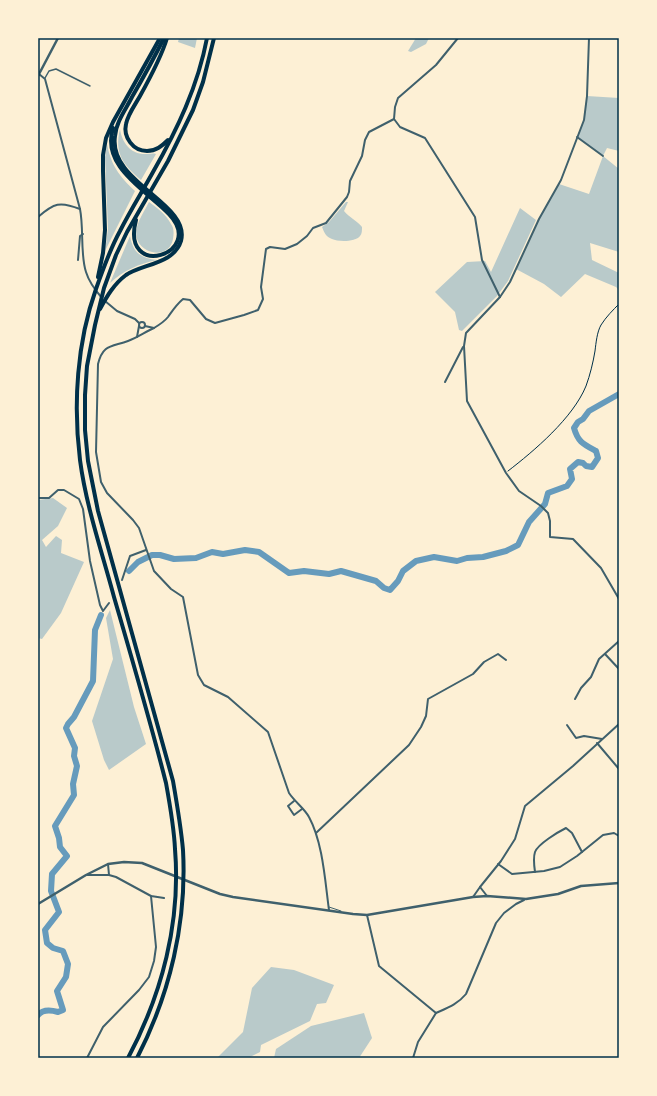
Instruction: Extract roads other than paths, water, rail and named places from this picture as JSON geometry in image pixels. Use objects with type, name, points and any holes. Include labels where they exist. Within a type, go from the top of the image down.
[{"type":"highway","points":[[128,1058],[140,1037],[152,1008],[169,947],[175,899],[176,850],[166,783],[91,513],[81,461],[78,431],[77,394],[80,364],[88,316],[103,253],[105,230],[103,156],[106,138],[123,103],[160,38]]},
{"type":"highway","points":[[133,180],[120,162],[116,153],[114,143],[116,130],[123,114],[165,38]]},
{"type":"highway","points":[[165,38],[159,59],[128,116],[125,128],[129,141],[144,151],[152,151],[158,148],[172,137]]},
{"type":"highway","points":[[96,287],[120,230],[172,137],[191,93],[207,38]]},
{"type":"highway","points":[[137,1058],[159,1010],[176,949],[181,916],[183,850],[180,816],[171,774],[98,511],[88,461],[84,395],[87,366],[97,314],[104,288],[116,255],[138,212],[174,151],[193,110],[203,82],[214,38]]},
{"type":"highway","points":[[123,103],[111,134],[112,151],[118,165],[171,216],[178,229],[177,241],[174,246],[164,255],[149,256],[138,248],[133,236],[138,212]]},
{"type":"highway","points":[[97,314],[105,298],[114,285],[120,280],[136,269],[170,256],[179,246],[182,235],[179,223],[171,212],[158,203]]},
{"type":"street","points":[[58,38],[39,75],[44,78],[80,209],[83,222],[85,270],[91,284],[103,300],[117,311],[135,319],[142,328],[145,326],[154,328]]},
{"type":"street","points":[[458,38],[436,66],[398,98],[395,107],[394,119],[400,127],[425,138],[475,217],[482,260],[500,297]]},
{"type":"street","points":[[588,38],[587,96],[584,120],[561,180],[539,219],[510,282],[500,297],[466,333],[464,346],[465,386],[467,401],[506,472],[519,491],[548,513],[550,521],[550,537],[573,539],[600,568],[619,599]]},
{"type":"street","points":[[44,78],[49,71],[56,69],[90,86]]},
{"type":"street","points":[[329,908],[316,832],[309,815],[294,801],[289,794],[268,732],[228,697],[204,685],[198,675],[183,597],[171,589],[154,571],[139,528],[107,493],[101,482],[96,452],[98,364],[101,353],[111,345],[128,341],[162,323],[176,304],[183,299],[190,300],[206,319],[215,323],[258,310],[263,299],[261,287],[266,250],[270,247],[285,250],[297,244],[314,228],[326,223],[347,197],[350,181],[362,156],[365,140],[369,132],[394,119]]},
{"type":"street","points":[[577,137],[603,156]]},
{"type":"street","points":[[38,217],[50,207],[61,204],[68,204],[80,209]]},
{"type":"street","points":[[78,260],[80,236],[83,234]]},
{"type":"street","points":[[139,324],[143,322],[145,326]]},
{"type":"street","points":[[137,337],[139,324]]},
{"type":"street","points":[[445,382],[464,346]]},
{"type":"street","points":[[38,498],[49,498],[58,490],[64,490],[79,500],[83,509],[90,561],[100,605],[103,611],[110,603]]},
{"type":"street","points":[[122,580],[130,556],[146,550]]},
{"type":"street","points":[[575,699],[581,688],[591,677],[599,660],[619,641]]},
{"type":"street","points":[[316,832],[409,745],[421,727],[426,716],[428,699],[473,674],[490,658],[498,654],[506,660]]},
{"type":"street","points":[[605,654],[619,669]]},
{"type":"street","points":[[473,897],[498,864],[502,861],[515,839],[525,806],[619,724]]},
{"type":"street","points":[[567,726],[576,738],[584,736],[603,739]]},
{"type":"street","points":[[598,743],[619,769]]},
{"type":"street","points":[[294,801],[288,806],[294,815],[302,809]]},
{"type":"street","points":[[535,872],[534,859],[536,850],[557,832],[566,828],[572,833],[582,852]]},
{"type":"street","points":[[498,864],[512,874],[544,871],[560,867],[603,835],[614,833],[619,836]]},
{"type":"street","points":[[38,904],[86,875],[108,864],[124,862],[142,863],[233,898],[329,908],[344,912],[367,915],[473,897],[487,896],[526,899],[558,894],[581,886],[619,883]]},
{"type":"street","points":[[108,864],[109,875]]},
{"type":"street","points":[[86,875],[109,875],[116,877],[151,896],[164,898]]},
{"type":"street","points":[[480,887],[487,896]]},
{"type":"street","points":[[87,1058],[102,1027],[139,990],[149,977],[154,961],[156,947],[151,896]]},
{"type":"street","points":[[414,1058],[418,1042],[436,1013],[452,1006],[461,1000],[466,994],[496,923],[504,913],[526,899]]},
{"type":"street","points":[[367,915],[379,966],[436,1013]]},
{"type":"waterway","points":[[129,571],[138,562],[152,555],[160,555],[174,559],[196,558],[212,552],[223,554],[245,550],[259,552],[289,573],[304,571],[329,574],[341,571],[376,581],[384,588],[390,590],[398,581],[403,571],[416,561],[434,557],[457,561],[467,558],[483,557],[506,551],[518,545],[529,522],[545,504],[548,493],[567,486],[572,479],[570,469],[578,462],[592,467],[598,458],[596,451],[577,437],[574,428],[589,411],[619,394]]},
{"type":"waterway","points":[[38,1015],[45,1011],[50,1010],[58,1012],[63,1010],[57,991],[66,977],[68,964],[63,951],[53,948],[47,943],[45,930],[59,912],[51,891],[52,874],[67,856],[60,847],[55,826],[74,795],[73,784],[77,766],[74,756],[75,748],[66,728],[74,717],[93,681],[95,630],[101,615]]}]
